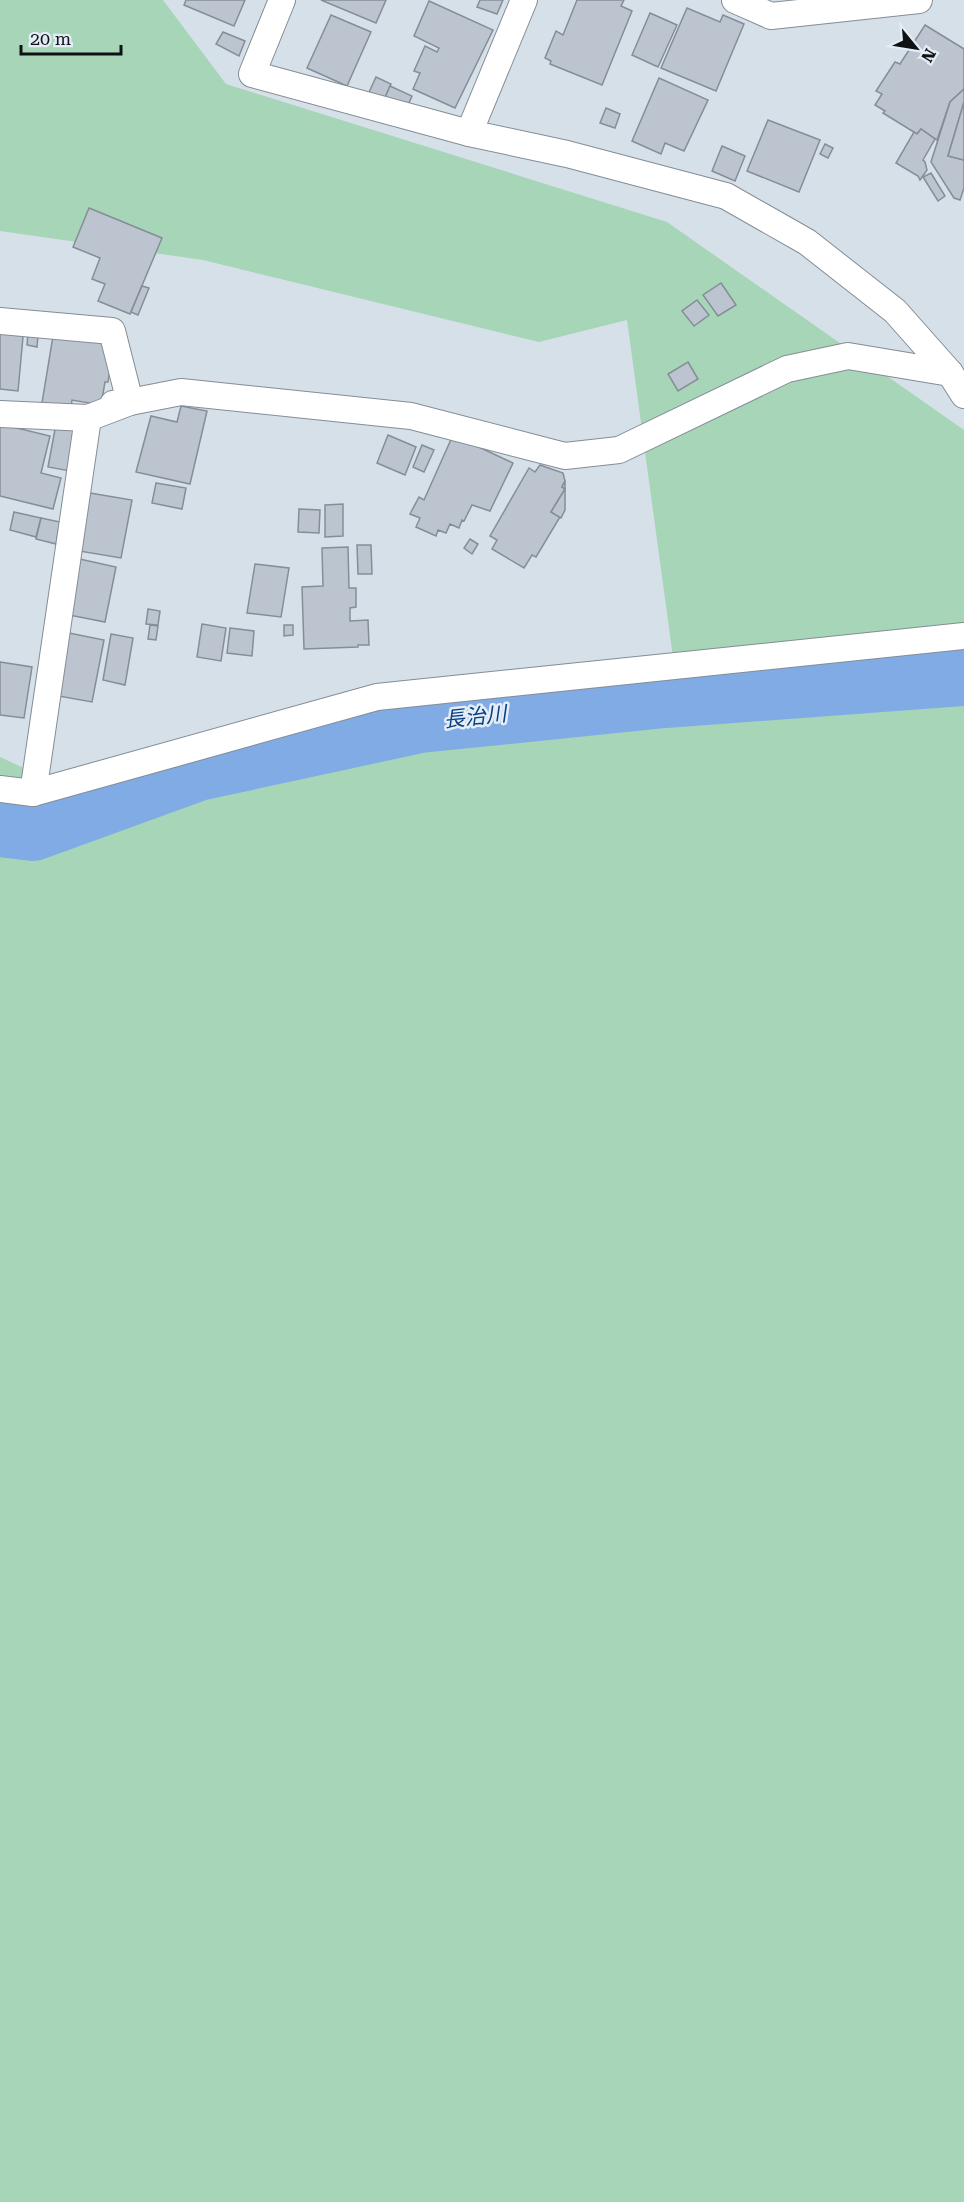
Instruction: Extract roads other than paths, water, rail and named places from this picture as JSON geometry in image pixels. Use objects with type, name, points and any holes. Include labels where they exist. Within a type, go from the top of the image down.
[{"type":"street","points":[[282,0],[252,74],[469,133],[567,154],[726,196],[807,242],[895,310],[950,373],[964,395]]},
{"type":"street","points":[[469,133],[524,0]]},
{"type":"street","points":[[735,0],[771,16],[919,0]]},
{"type":"street","points":[[0,321],[112,331],[130,402]]},
{"type":"street","points":[[26,415],[130,402],[181,392],[411,416],[565,456],[619,450],[787,369],[848,356],[950,373]]},
{"type":"street","points":[[0,414],[88,418],[130,402]]},
{"type":"street","points":[[33,793],[88,418]]},
{"type":"street","points":[[0,789],[33,793],[377,697],[964,636]]},
{"type":"waterway","name":"長治川","points":[[0,827],[33,831],[198,771],[420,723],[665,698],[964,676]]}]
